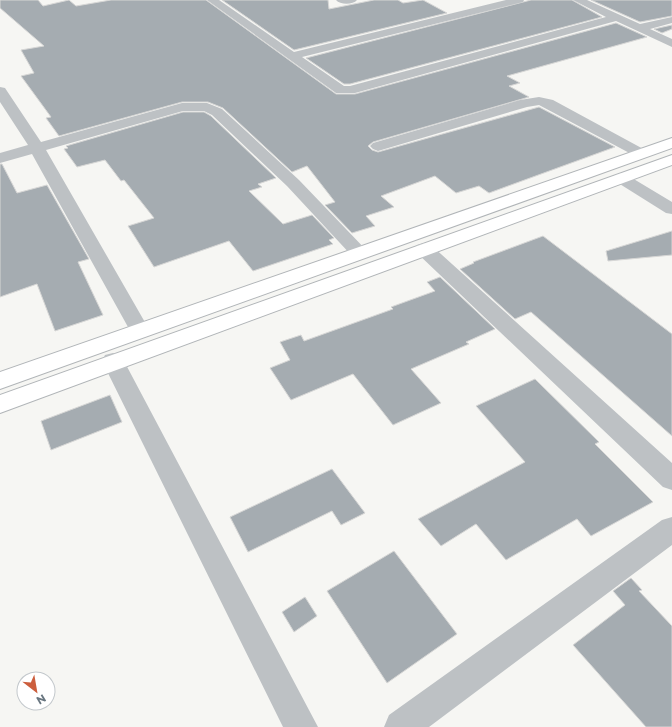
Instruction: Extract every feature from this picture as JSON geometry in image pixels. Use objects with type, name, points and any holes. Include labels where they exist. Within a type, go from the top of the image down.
[{"type":"main road","points":[[0,381],[672,143]]},
{"type":"main road","points":[[0,404],[113,361],[672,160]]},
{"type":"street","points":[[212,0],[333,86],[341,90],[350,90],[616,18]]},
{"type":"street","points":[[341,0],[352,0]]},
{"type":"street","points":[[291,56],[519,0]]},
{"type":"street","points":[[578,0],[672,43]]},
{"type":"street","points":[[639,28],[672,20]]},
{"type":"street","points":[[0,91],[37,148],[140,331]]},
{"type":"street","points":[[378,146],[525,103],[539,101],[548,103],[642,154]]},
{"type":"street","points":[[0,158],[182,107],[207,107],[217,112],[293,184],[360,253]]},
{"type":"street","points":[[621,178],[672,209]]},
{"type":"street","points":[[424,249],[672,479]]},
{"type":"street","points":[[113,361],[301,727]]},
{"type":"street","points":[[401,727],[672,529]]},
{"type":"building","points":[[0,0],[38,0],[43,6],[69,0],[76,6],[111,0],[206,0],[336,94],[355,94],[616,23],[647,37],[507,76],[520,83],[509,86],[529,97],[373,142],[368,146],[372,150],[378,152],[539,107],[615,147],[489,193],[479,186],[456,193],[435,176],[381,196],[394,207],[366,216],[375,226],[352,233],[325,205],[335,202],[307,166],[292,172],[223,108],[208,102],[182,102],[59,136],[46,118],[51,117],[21,76],[34,73],[21,50],[44,46],[0,8]]},
{"type":"building","points":[[222,0],[328,0],[329,9],[374,0],[398,0],[403,3],[423,0],[447,13],[294,50]]},
{"type":"building","points":[[531,0],[572,0],[602,17],[350,84],[344,84],[306,58]]},
{"type":"building","points":[[591,0],[672,0],[672,16],[640,22]]},
{"type":"building","points":[[672,25],[672,29],[662,33],[654,29]]},
{"type":"building","points":[[183,112],[204,112],[211,116],[276,178],[258,184],[262,187],[249,191],[283,224],[312,215],[334,238],[329,240],[333,244],[253,271],[229,241],[154,267],[128,226],[154,218],[124,180],[121,181],[105,160],[77,167],[64,149],[68,148],[66,146]]},
{"type":"building","points":[[0,164],[2,164],[17,193],[47,185],[89,259],[78,262],[103,315],[55,331],[37,284],[0,297]]},
{"type":"building","points":[[672,231],[672,255],[608,261],[606,251]]},
{"type":"building","points":[[543,236],[672,334],[672,436],[531,312],[515,319],[460,269],[474,263],[473,262]]},
{"type":"building","points":[[440,277],[495,329],[466,342],[469,344],[411,369],[441,403],[393,425],[353,374],[291,400],[270,368],[290,360],[280,342],[301,335],[304,341],[393,309],[391,307],[435,291],[427,282]]},
{"type":"building","points":[[535,379],[599,442],[595,444],[653,502],[591,536],[577,519],[506,560],[476,524],[441,546],[418,519],[525,462],[476,406]]},
{"type":"building","points":[[110,395],[122,422],[51,450],[41,421]]},
{"type":"building","points":[[332,469],[365,513],[341,525],[332,511],[248,552],[230,517]]},
{"type":"building","points":[[394,551],[457,634],[387,683],[327,591]]},
{"type":"building","points":[[631,578],[642,590],[639,591],[672,626],[672,727],[646,727],[573,645],[625,605],[613,591]]},
{"type":"building","points":[[305,597],[317,616],[294,632],[282,612]]}]
